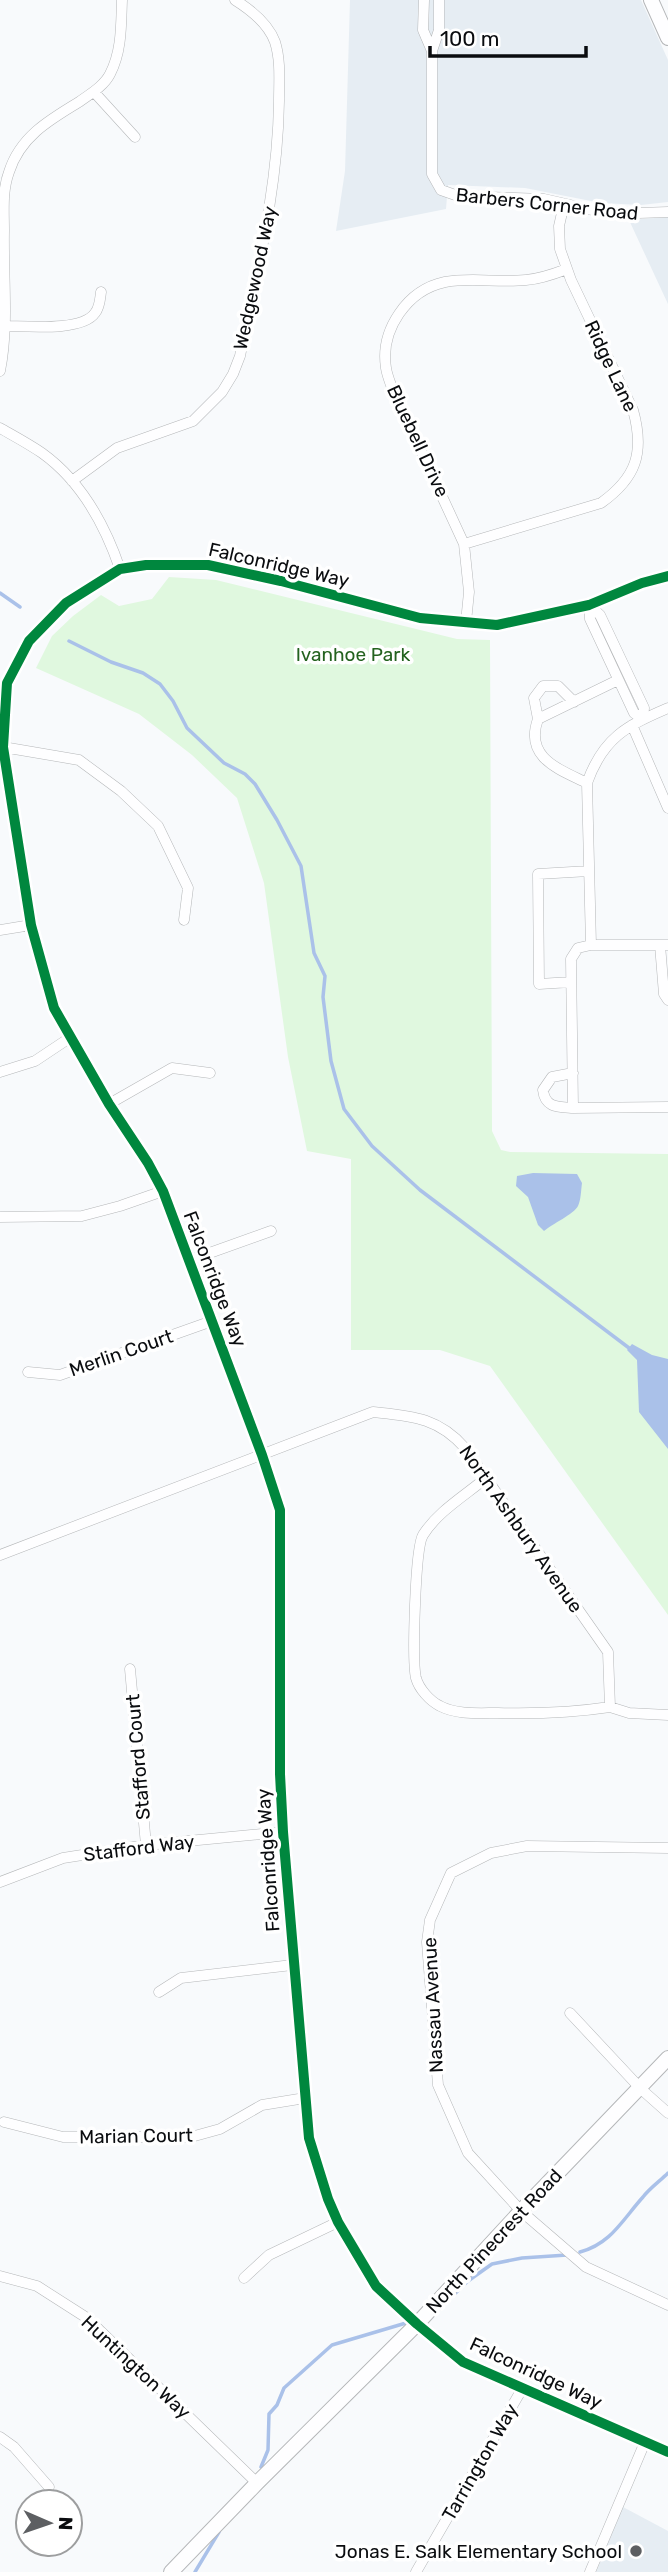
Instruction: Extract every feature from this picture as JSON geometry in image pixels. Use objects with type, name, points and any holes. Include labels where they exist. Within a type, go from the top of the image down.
[{"type":"street","points":[[0,370],[4,195],[8,173],[19,149],[31,135],[49,120],[94,92],[110,76],[119,53],[122,0]]},
{"type":"street","name":"Wedgewood Way","points":[[72,481],[117,448],[193,421],[222,392],[240,356],[274,188],[279,139],[279,69],[275,40],[264,23],[235,0]]},
{"type":"street","name":"Barbers Corner Road","points":[[424,0],[424,30],[432,51]]},
{"type":"street","name":"Barbers Corner Road","points":[[439,0],[439,30],[432,51],[432,174],[436,184],[448,194],[458,196],[523,197],[610,214],[668,212]]},
{"type":"street","points":[[652,0],[668,38]]},
{"type":"street","points":[[94,92],[135,137]]},
{"type":"street","name":"Ridge Lane","points":[[464,544],[601,503],[618,491],[631,474],[638,453],[639,431],[633,411],[560,249],[559,226],[564,204]]},
{"type":"street","name":"Bluebell Drive","points":[[466,622],[469,592],[464,544],[392,388],[386,367],[386,344],[393,323],[405,304],[423,290],[444,282],[524,280],[545,277],[567,269]]},
{"type":"street","points":[[3,326],[67,326],[81,322],[94,315],[100,304],[101,292]]},
{"type":"street","points":[[0,428],[43,454],[72,481],[109,538],[120,569]]},
{"type":"street","name":"Falconridge Way","points":[[668,576],[642,583],[589,605],[497,625],[420,618],[281,581],[208,565],[146,565],[120,569],[66,603],[29,641],[3,682],[3,747],[11,803],[31,925],[54,1008],[108,1104],[148,1163],[163,1191],[276,1493],[281,1520],[280,1773],[283,1832],[304,2098],[316,2168],[338,2222],[376,2286],[416,2324],[463,2362],[668,2452]]},
{"type":"street","points":[[589,605],[590,619],[618,680],[634,713],[643,719]]},
{"type":"street","points":[[589,605],[600,615],[644,708],[643,719]]},
{"type":"street","points":[[538,719],[618,680]]},
{"type":"street","points":[[574,702],[558,686],[543,686],[534,698],[538,719],[534,732],[537,750],[553,766],[587,783]]},
{"type":"street","points":[[591,945],[587,783],[595,759],[611,739],[643,719],[668,708]]},
{"type":"street","points":[[632,726],[668,808]]},
{"type":"street","points":[[3,747],[79,760],[121,791],[158,826],[188,888],[184,920]]},
{"type":"street","points":[[0,806],[11,803]]},
{"type":"street","points":[[571,982],[539,984],[538,874],[589,871]]},
{"type":"street","points":[[0,930],[31,925]]},
{"type":"street","points":[[573,1108],[571,959],[578,948],[591,945],[664,945],[664,994],[668,1000]]},
{"type":"street","points":[[0,1072],[35,1061],[71,1037]]},
{"type":"street","points":[[108,1104],[172,1068],[210,1073]]},
{"type":"street","points":[[573,1073],[552,1077],[543,1090],[545,1100],[553,1106],[573,1108],[668,1107]]},
{"type":"street","points":[[0,1217],[82,1216],[110,1210],[163,1191]]},
{"type":"street","points":[[190,1260],[271,1231]]},
{"type":"street","name":"Merlin Court","points":[[28,1372],[60,1375],[212,1321]]},
{"type":"street","name":"North Ashbury Avenue","points":[[0,1555],[373,1412],[418,1417],[439,1426],[458,1440],[608,1652],[610,1707]]},
{"type":"street","points":[[487,1478],[437,1518],[422,1537],[416,1565],[415,1657],[416,1679],[428,1698],[440,1707],[463,1713],[566,1714],[610,1707],[629,1713],[668,1715]]},
{"type":"street","name":"Stafford Court","points":[[130,1669],[146,1845]]},
{"type":"street","name":"Stafford Way","points":[[0,1882],[64,1858],[146,1845],[283,1832]]},
{"type":"street","name":"Nassau Avenue","points":[[668,1848],[509,1848],[491,1853],[451,1873],[435,1907],[427,1942],[438,2085],[468,2153],[521,2211],[586,2267],[668,2305]]},
{"type":"street","points":[[159,1992],[181,1978],[292,1965]]},
{"type":"street","points":[[570,2013],[641,2089],[668,2113]]},
{"type":"street","name":"North Pinecrest Road","points":[[171,2572],[416,2324],[668,2058]]},
{"type":"street","name":"Marian Court","points":[[4,2122],[64,2137],[191,2137],[220,2129],[261,2105],[304,2098]]},
{"type":"street","points":[[244,2278],[269,2255],[338,2222]]},
{"type":"street","name":"Huntington Way","points":[[0,2276],[37,2286],[87,2318],[257,2483]]},
{"type":"street","name":"Tarrington Way","points":[[416,2572],[522,2389]]},
{"type":"street","points":[[0,2437],[14,2447],[49,2487]]},
{"type":"street","points":[[590,2572],[645,2442]]},
{"type":"shaded area","points":[[350,0],[641,0],[668,60],[668,202],[641,205],[601,203],[525,188],[448,185],[446,209],[336,231],[345,171]]},
{"type":"shaded area","points":[[668,217],[668,304],[629,220]]},
{"type":"shaded area","name":"Jonas E. Salk Elementary School","points":[[623,2507],[668,2531],[668,2572],[596,2572]]},
{"type":"green space","name":"Ivanhoe Park","points":[[169,577],[216,580],[457,639],[490,640],[492,1131],[501,1150],[510,1152],[668,1154],[668,1615],[490,1366],[440,1350],[351,1350],[351,1159],[307,1151],[288,1057],[264,883],[237,798],[192,755],[139,714],[36,668],[52,636],[101,595],[119,606],[152,599]]},
{"type":"water","points":[[533,1173],[577,1174],[582,1183],[576,1209],[544,1231],[538,1225],[528,1197],[516,1186],[517,1176]]},
{"type":"water","points":[[632,1344],[652,1355],[668,1359],[668,1449],[639,1412],[637,1360],[627,1350]]},
{"type":"waterway","points":[[0,593],[20,607]]},
{"type":"waterway","points":[[69,641],[111,662],[143,673],[160,684],[173,701],[187,728],[224,763],[245,774],[255,784],[277,820],[301,866],[314,953],[325,976],[323,997],[331,1061],[344,1109],[372,1146],[420,1190],[633,1351]]},
{"type":"waterway","points":[[580,2252],[608,2237],[668,2173]]},
{"type":"waterway","points":[[441,2307],[468,2281],[492,2264],[522,2258],[567,2255]]},
{"type":"waterway","points":[[261,2467],[268,2450],[269,2414],[277,2405],[284,2388],[332,2345],[406,2323]]},
{"type":"waterway","points":[[195,2572],[219,2532]]},
{"type":"cycle path","points":[[668,576],[642,583],[589,605],[497,625],[420,618],[281,581],[208,565],[146,565],[120,569],[66,603],[29,641],[7,683],[3,747],[31,925],[54,1008],[163,1191],[280,1510],[280,1774],[283,1832],[309,2138],[328,2199],[338,2222],[376,2286],[463,2362],[668,2452]]},
{"type":"place","name":"Jonas E. Salk Elementary School","points":[[636,2551]]}]
